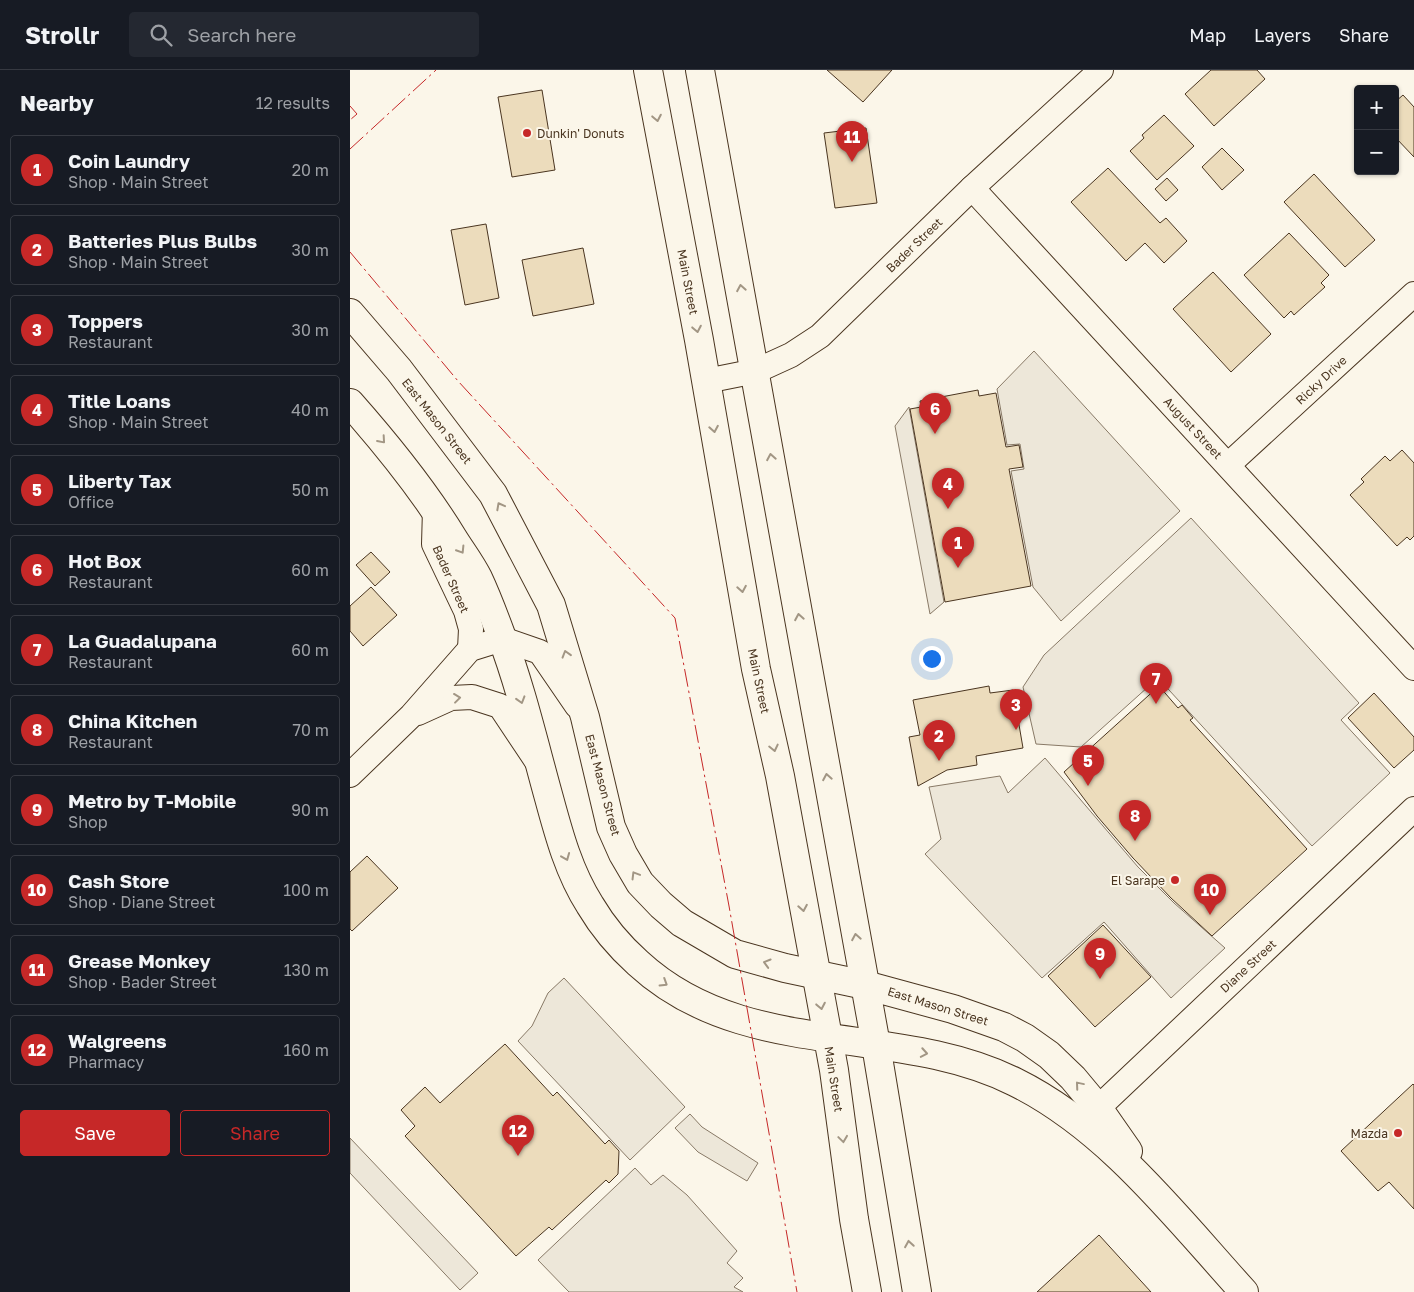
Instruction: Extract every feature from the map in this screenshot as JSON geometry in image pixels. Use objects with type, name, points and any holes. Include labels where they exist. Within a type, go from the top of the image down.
[{"type":"main road","name":"Main Street","points":[[648,70],[706,381],[756,669],[780,776],[828,1039],[854,1219],[867,1292]]},
{"type":"main road","points":[[700,70],[756,370],[825,769],[876,1045],[917,1292]]},
{"type":"main road","name":"East Mason Street","points":[[350,313],[398,370],[493,494],[551,605],[585,717],[611,827],[623,854],[640,883],[682,923],[735,954],[785,968],[865,985],[953,1009],[1004,1027],[1025,1038],[1049,1055],[1073,1078],[1091,1117],[1169,1210],[1244,1292]]},
{"type":"main road","name":"East Mason Street","points":[[350,403],[397,457],[435,509],[477,576],[502,639],[529,724],[563,849],[590,905],[623,949],[659,981],[713,1010],[748,1022],[828,1039],[939,1056],[986,1070],[1014,1082],[1045,1099],[1091,1117]]},
{"type":"street","name":"Bader Street","points":[[706,381],[756,370],[792,355],[820,336],[972,188],[1101,70]]},
{"type":"street","name":"August Street","points":[[972,188],[1414,668]]},
{"type":"street","name":"Ricky Drive","points":[[1228,465],[1414,294]]},
{"type":"street","name":"Bader Street","points":[[435,509],[434,544],[466,611],[471,629],[470,649]]},
{"type":"street","points":[[350,775],[412,715],[470,649],[502,639],[540,652],[585,717]]},
{"type":"street","points":[[412,715],[452,698],[472,696],[500,706],[540,765]]},
{"type":"street","name":"Diane Street","points":[[1091,1117],[1414,809]]},
{"type":"shaded area","points":[[1034,351],[1180,511],[1061,621],[1033,587],[1011,471],[1024,469],[1020,444],[1007,445],[997,389]]},
{"type":"shaded area","points":[[909,407],[944,602],[930,614],[895,426]]},
{"type":"shaded area","points":[[1191,518],[1359,703],[1341,720],[1390,773],[1312,846],[1158,678],[1081,747],[1036,744],[1023,687],[1044,655]]},
{"type":"shaded area","points":[[1045,758],[1138,867],[1174,903],[1225,948],[1171,998],[1104,922],[1042,978],[925,854],[941,839],[929,787],[1000,776],[1008,793]]},
{"type":"shaded area","points":[[564,978],[685,1107],[630,1160],[518,1041],[532,1026],[548,993]]},
{"type":"shaded area","points":[[690,1114],[702,1127],[758,1163],[747,1181],[698,1152],[675,1128]]},
{"type":"shaded area","points":[[350,1138],[478,1273],[460,1290],[350,1173]]},
{"type":"shaded area","points":[[635,1168],[651,1185],[663,1175],[687,1195],[737,1251],[727,1263],[743,1278],[734,1287],[743,1292],[569,1292],[538,1260]]},
{"type":"building","points":[[827,70],[892,70],[863,102]]},
{"type":"building","points":[[1211,70],[1257,70],[1265,79],[1214,126],[1185,94]]},
{"type":"building","name":"Dunkin' Donuts","points":[[542,90],[555,170],[512,177],[498,97]]},
{"type":"building","points":[[1403,95],[1414,107],[1414,157],[1399,141],[1399,98]]},
{"type":"building","points":[[1164,115],[1194,146],[1157,180],[1130,151],[1144,138],[1142,135]]},
{"type":"building","points":[[866,128],[877,203],[835,208],[824,133]]},
{"type":"building","points":[[1222,148],[1244,170],[1222,190],[1202,167]]},
{"type":"building","points":[[1108,168],[1160,223],[1166,218],[1187,241],[1164,263],[1145,243],[1126,261],[1071,202]]},
{"type":"building","points":[[1314,174],[1375,240],[1345,267],[1284,202]]},
{"type":"building","points":[[1167,178],[1178,190],[1166,201],[1155,189]]},
{"type":"building","points":[[486,224],[499,298],[465,305],[451,230]]},
{"type":"building","points":[[1289,233],[1329,275],[1321,283],[1325,287],[1294,315],[1291,311],[1284,318],[1244,275]]},
{"type":"building","points":[[583,248],[594,304],[533,316],[522,260]]},
{"type":"building","points":[[1213,272],[1271,334],[1231,372],[1173,309]]},
{"type":"building","points":[[978,390],[979,396],[996,393],[1006,447],[1019,445],[1023,467],[1009,469],[1031,586],[945,602],[910,409],[921,407],[920,401]]},
{"type":"building","points":[[1402,450],[1414,463],[1414,536],[1410,540],[1407,537],[1397,546],[1350,495],[1364,482],[1361,479],[1385,456],[1390,461]]},
{"type":"building","points":[[371,552],[390,572],[375,586],[356,565]]},
{"type":"building","points":[[371,587],[397,615],[363,646],[350,631],[350,606]]},
{"type":"building","points":[[989,686],[990,693],[1013,690],[1023,748],[976,756],[977,765],[947,770],[918,786],[909,737],[920,735],[913,700]]},
{"type":"building","points":[[1159,686],[1178,708],[1182,705],[1193,718],[1190,720],[1307,849],[1212,936],[1171,898],[1133,858],[1097,816],[1064,772]]},
{"type":"building","points":[[1374,693],[1414,737],[1414,750],[1394,768],[1348,718]]},
{"type":"building","points":[[367,856],[398,888],[352,931],[350,929],[350,872]]},
{"type":"building","points":[[1103,925],[1151,977],[1095,1027],[1048,976]]},
{"type":"building","points":[[505,1044],[553,1096],[557,1092],[605,1144],[609,1140],[619,1151],[618,1174],[609,1183],[606,1180],[552,1230],[549,1227],[516,1256],[405,1136],[415,1126],[401,1110],[425,1087],[440,1103]]},
{"type":"building","points":[[1413,1084],[1414,1209],[1389,1182],[1378,1191],[1341,1151]]},
{"type":"building","points":[[1099,1235],[1151,1292],[1037,1292]]},
{"type":"power","points":[[350,149],[436,70]]},
{"type":"power","points":[[350,106],[357,114],[350,120]]},
{"type":"power","points":[[350,252],[458,381],[675,618],[729,906],[797,1292]]},
{"type":"place","name":"Dunkin' Donuts","points":[[527,133]]},
{"type":"place","name":"Grease Monkey","points":[[852,162]]},
{"type":"place","name":"Hot Box","points":[[935,434]]},
{"type":"place","name":"Title Loans","points":[[948,509]]},
{"type":"place","name":"Coin Laundry","points":[[958,568]]},
{"type":"place","name":"La Guadalupana","points":[[1156,704]]},
{"type":"place","name":"Toppers","points":[[1016,730]]},
{"type":"place","name":"Batteries Plus Bulbs","points":[[939,761]]},
{"type":"place","name":"Liberty Tax","points":[[1088,786]]},
{"type":"place","name":"China Kitchen","points":[[1135,841]]},
{"type":"place","name":"El Sarape","points":[[1175,880]]},
{"type":"place","name":"Cash Store","points":[[1210,915]]},
{"type":"place","name":"Metro by T-Mobile","points":[[1100,979]]},
{"type":"place","name":"Mazda","points":[[1398,1133]]},
{"type":"place","name":"Walgreens","points":[[518,1156]]}]
